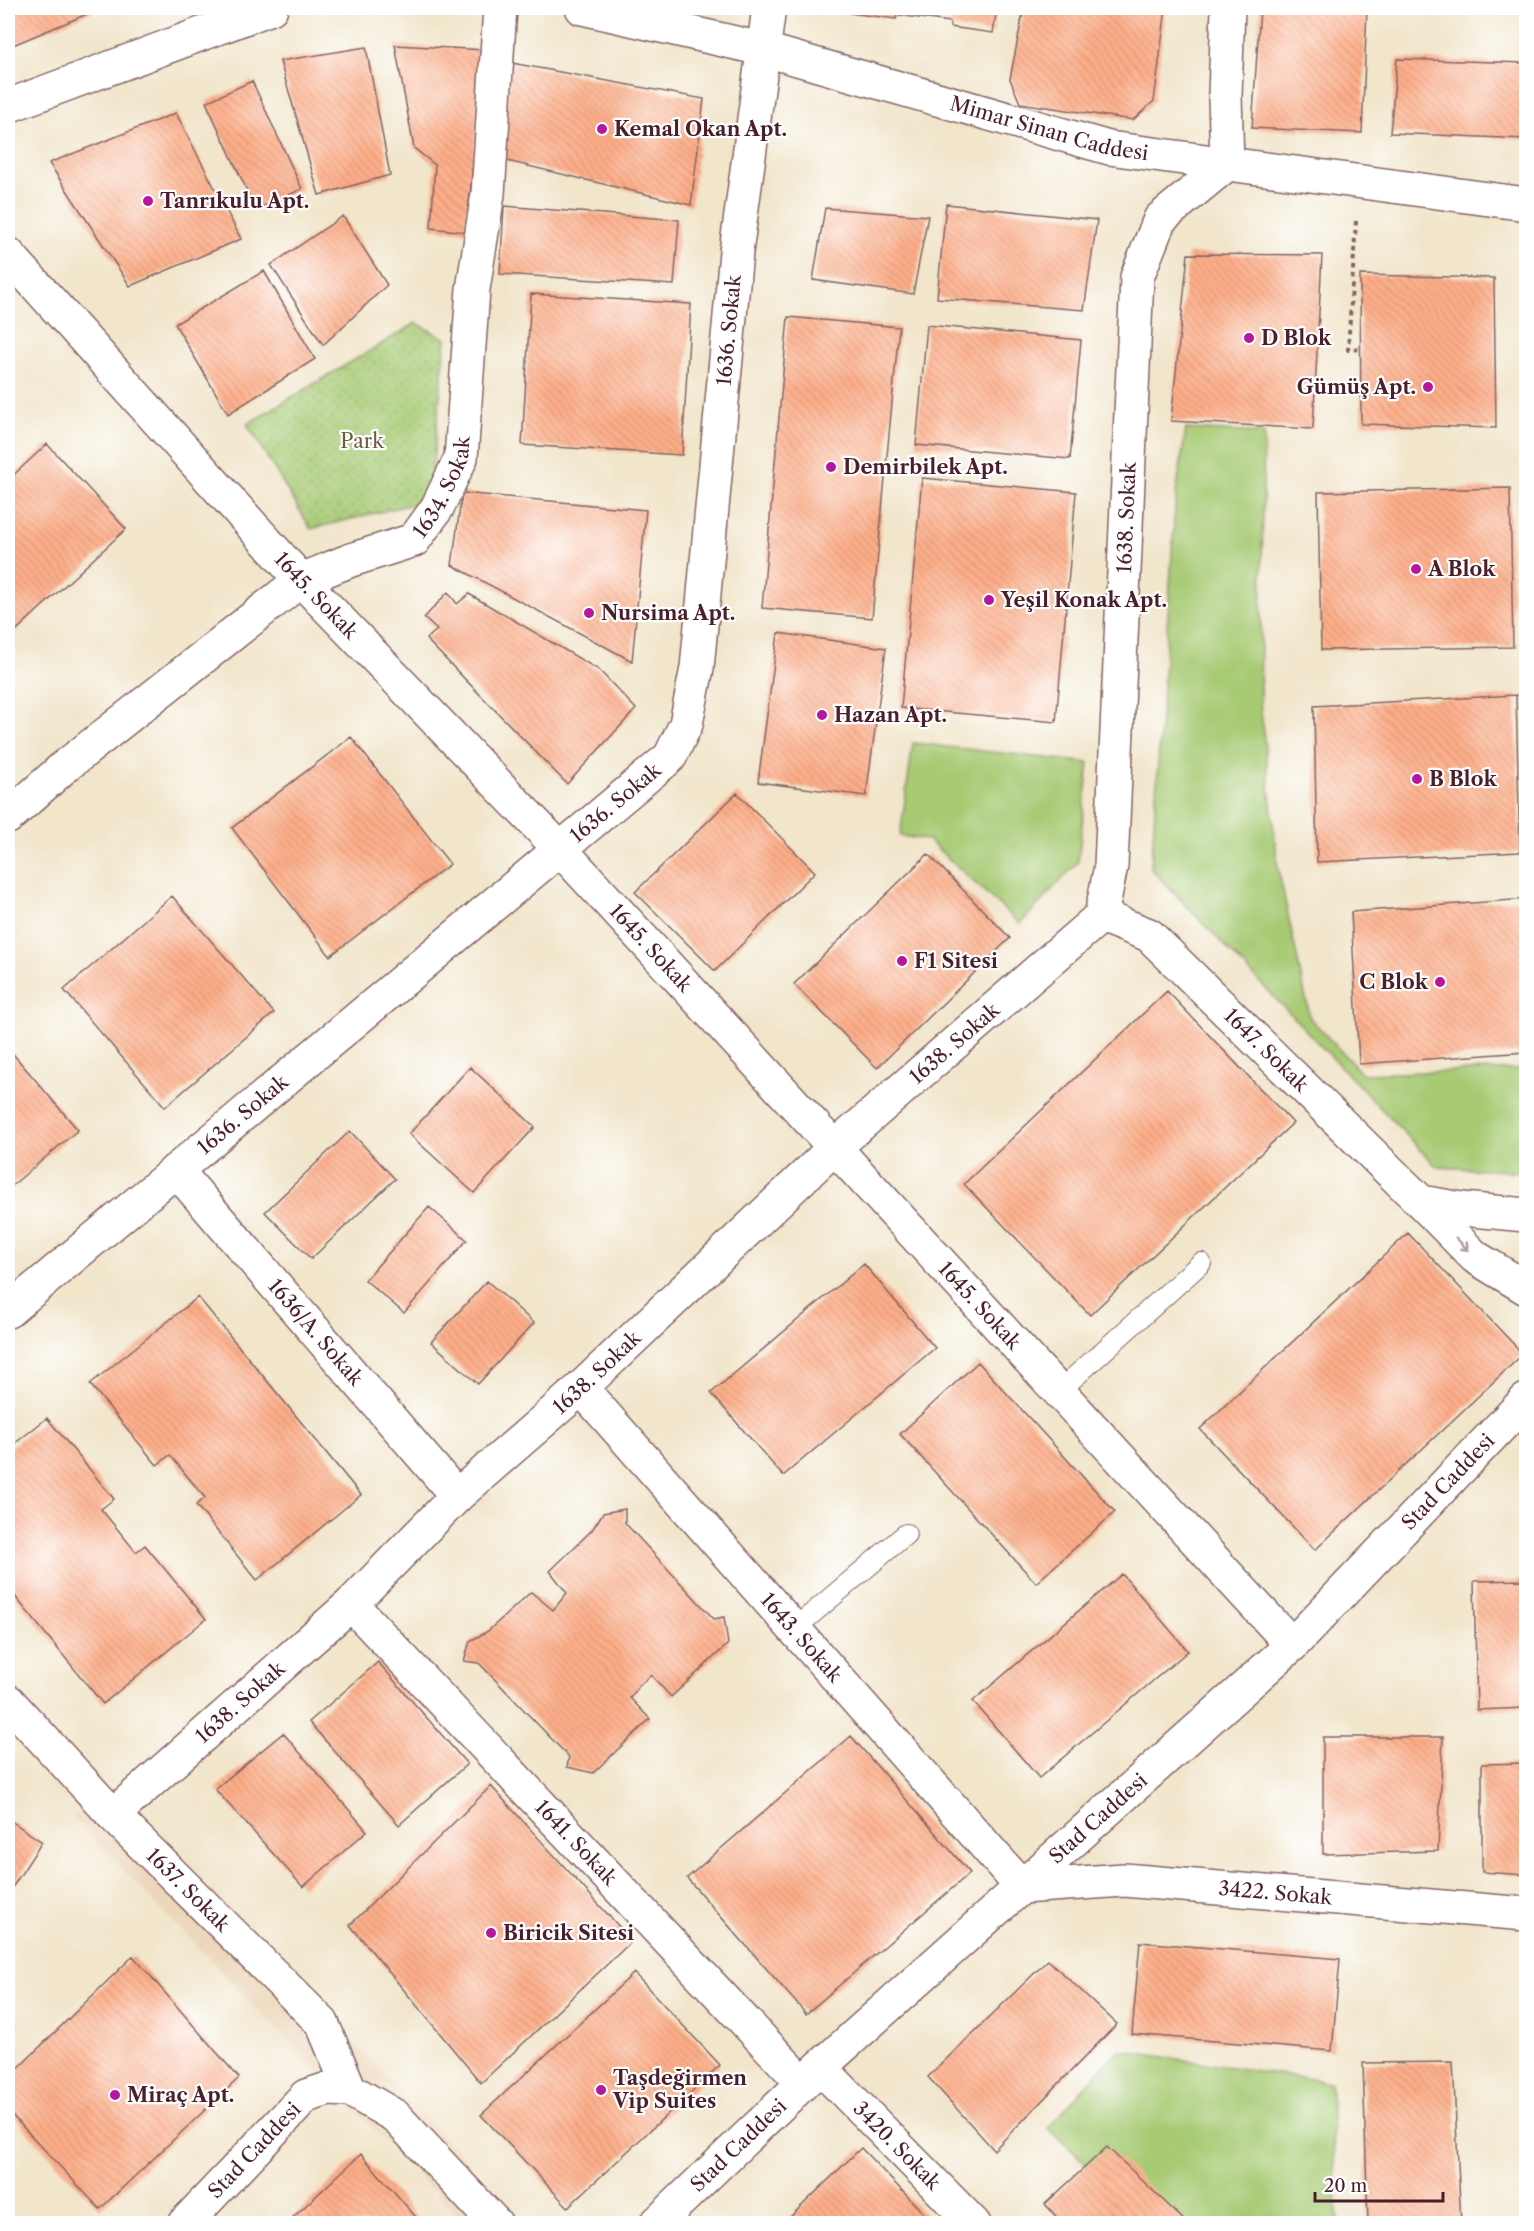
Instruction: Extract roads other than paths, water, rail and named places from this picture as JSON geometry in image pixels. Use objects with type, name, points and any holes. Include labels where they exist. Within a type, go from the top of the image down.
[{"type":"street","points":[[8,106],[271,8]]},
{"type":"street","name":"1634. Sokak","points":[[8,817],[63,768],[301,580],[351,560],[414,540],[437,508],[461,458],[473,289],[488,194],[500,8]]},
{"type":"street","name":"Mimar Sinan Caddesi","points":[[582,8],[762,49],[1109,148],[1527,204]]},
{"type":"street","name":"1636. Sokak","points":[[8,1311],[670,757],[686,724],[697,668],[736,252],[769,8]]},
{"type":"street","points":[[1227,164],[1225,96],[1228,8]]},
{"type":"street","name":"1638. Sokak","points":[[113,1815],[351,1604],[457,1496],[581,1388],[835,1147],[1101,916],[1111,866],[1137,277],[1160,219],[1227,164]]},
{"type":"street","name":"1645. Sokak","points":[[8,254],[301,580],[560,849],[1292,1645]]},
{"type":"street","name":"1647. Sokak","points":[[1101,916],[1149,935],[1475,1257],[1527,1288]]},
{"type":"street","name":"1636/A. Sokak","points":[[176,1170],[457,1496]]},
{"type":"street","points":[[1421,1202],[1462,1209],[1527,1215]]},
{"type":"street","name":"1643. Sokak","points":[[581,1388],[1022,1887]]},
{"type":"street","name":"Stad Caddesi","points":[[656,2223],[811,2075],[1292,1645],[1527,1400]]},
{"type":"street","name":"1641. Sokak","points":[[351,1604],[811,2075]]},
{"type":"street","name":"1637. Sokak","points":[[8,1701],[113,1815],[322,2023],[350,2090]]},
{"type":"street","name":"3422. Sokak","points":[[1022,1887],[1124,1880],[1527,1914]]},
{"type":"street","name":"3420. Sokak","points":[[811,2075],[974,2223]]},
{"type":"street","name":"Stad Caddesi","points":[[184,2223],[306,2096],[328,2089],[350,2090]]},
{"type":"street","points":[[350,2090],[395,2116],[496,2223]]},
{"type":"lane","points":[[1059,1391],[1201,1263]]},
{"type":"lane","points":[[794,1629],[906,1534]]},
{"type":"place","name":"Kemal Okan Apt.","points":[[602,129]]},
{"type":"place","name":"Tanrıkulu Apt.","points":[[148,201]]},
{"type":"place","name":"D Blok","points":[[1249,338]]},
{"type":"place","name":"Gümüş Apt.","points":[[1428,387]]},
{"type":"place","name":"Demirbilek Apt.","points":[[831,467]]},
{"type":"place","name":"A Blok","points":[[1416,569]]},
{"type":"place","name":"Yeşil Konak Apt.","points":[[989,600]]},
{"type":"place","name":"Nursima Apt.","points":[[589,613]]},
{"type":"place","name":"Hazan Apt.","points":[[822,715]]},
{"type":"place","name":"B Blok","points":[[1417,779]]},
{"type":"place","name":"F1 Sitesi","points":[[902,961]]},
{"type":"place","name":"C Blok","points":[[1440,982]]},
{"type":"place","name":"Biricik Sitesi","points":[[491,1933]]},
{"type":"place","name":"Taşdeğirmen Vip Suites","points":[[601,2090]]},
{"type":"place","name":"Miraç Apt.","points":[[115,2095]]},
{"type":"park label","name":"Park","points":[[362,441]]}]
